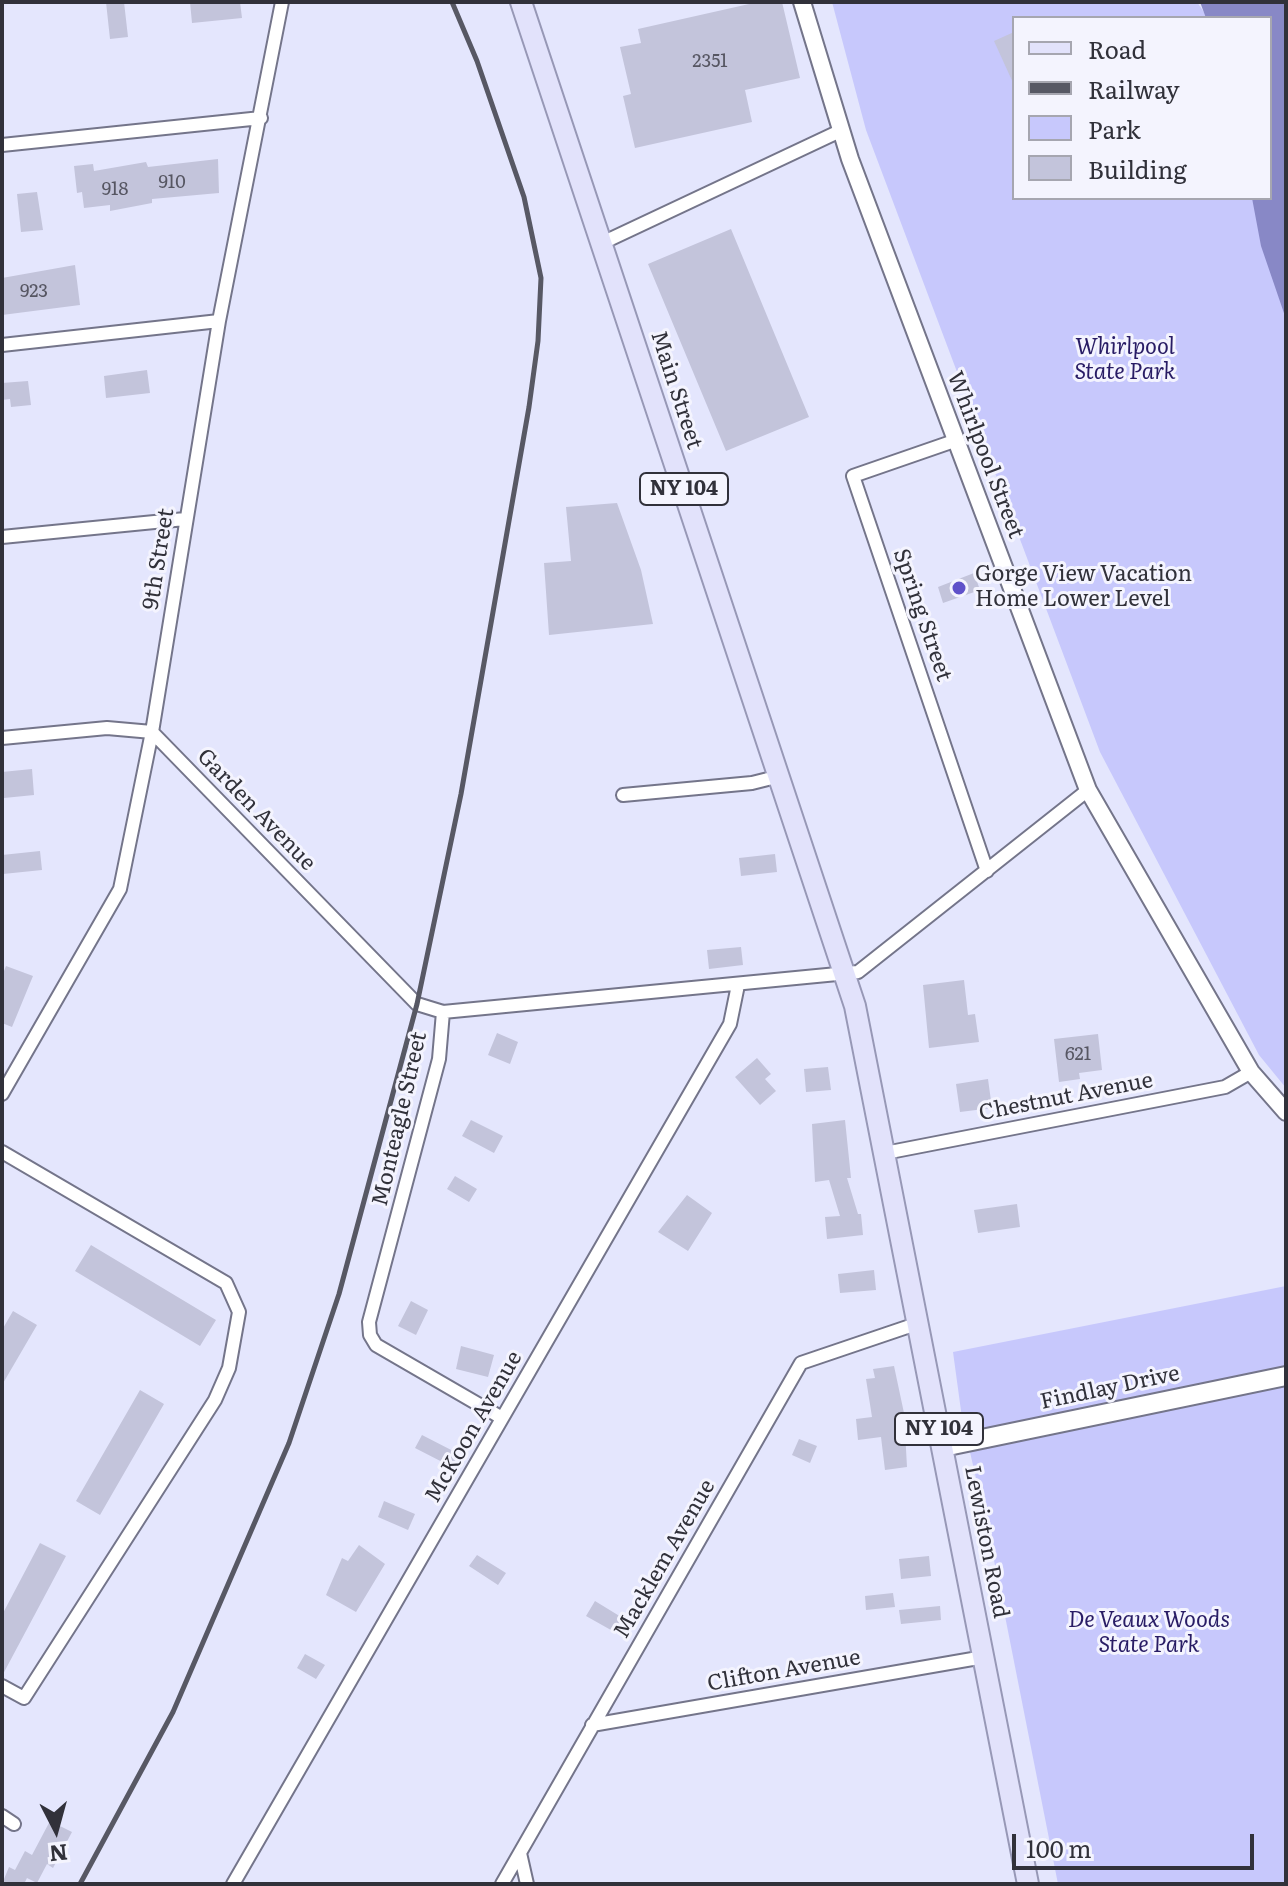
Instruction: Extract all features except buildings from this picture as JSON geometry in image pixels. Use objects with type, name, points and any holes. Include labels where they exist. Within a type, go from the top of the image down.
[{"type":"main road","name":"Main Street","points":[[521,2],[846,975]]},
{"type":"main road","name":"Lewiston Road","points":[[846,975],[885,1153],[1028,1884]]},
{"type":"main road","name":"Findlay Drive","points":[[943,1447],[1286,1376]]},
{"type":"street","name":"9th Street","points":[[2,1094],[120,889],[152,732],[219,321],[282,2]]},
{"type":"street","name":"Whirlpool Street","points":[[802,2],[840,131],[1088,790],[1251,1072],[1286,1112]]},
{"type":"street","points":[[2,145],[261,118]]},
{"type":"street","points":[[602,243],[840,131]]},
{"type":"street","points":[[2,345],[219,321]]},
{"type":"street","name":"Spring Street","points":[[957,440],[853,476],[987,871]]},
{"type":"street","points":[[2,537],[185,519]]},
{"type":"street","points":[[2,738],[107,728],[152,732]]},
{"type":"street","name":"Garden Avenue","points":[[152,732],[417,1004],[443,1012]]},
{"type":"street","points":[[623,795],[752,783],[780,776]]},
{"type":"street","points":[[846,975],[866,969],[1088,790]]},
{"type":"street","name":"Monteagle Street","points":[[502,1418],[376,1345],[369,1329],[439,1059],[443,1012],[846,975]]},
{"type":"street","name":"McKoon Avenue","points":[[233,1884],[730,1024],[738,985]]},
{"type":"street","name":"Chestnut Avenue","points":[[885,1153],[1225,1087],[1251,1072]]},
{"type":"street","points":[[2,1152],[226,1283],[239,1312],[229,1368],[215,1400],[24,1698],[2,1686]]},
{"type":"street","name":"Macklem Avenue","points":[[502,1884],[801,1363],[919,1323]]},
{"type":"street","name":"Clifton Avenue","points":[[592,1725],[984,1657]]},
{"type":"street","points":[[2,1816],[14,1824]]},
{"type":"street","points":[[520,1853],[527,1884]]},
{"type":"green space","name":"Whirlpool State Park","points":[[832,2],[1197,2],[1207,16],[1012,16],[1012,200],[1253,200],[1286,277],[1286,1088],[1259,1055],[1100,752],[866,130]]},
{"type":"green space","name":"De Veaux Woods State Park","points":[[1286,1286],[1286,1884],[1058,1884],[987,1525],[962,1418],[953,1352]]},
{"type":"shaded area","points":[[1200,2],[1286,2],[1286,319],[1261,246],[1252,200],[1272,200],[1272,16],[1205,16]]},
{"type":"railway","points":[[80,1884],[173,1712],[289,1443],[339,1294],[417,1004],[461,794],[529,407],[538,341],[541,278],[524,197],[477,61],[452,2]]},
{"type":"place","name":"Gorge View Vacation Home Lower Level","points":[[959,588]]}]
